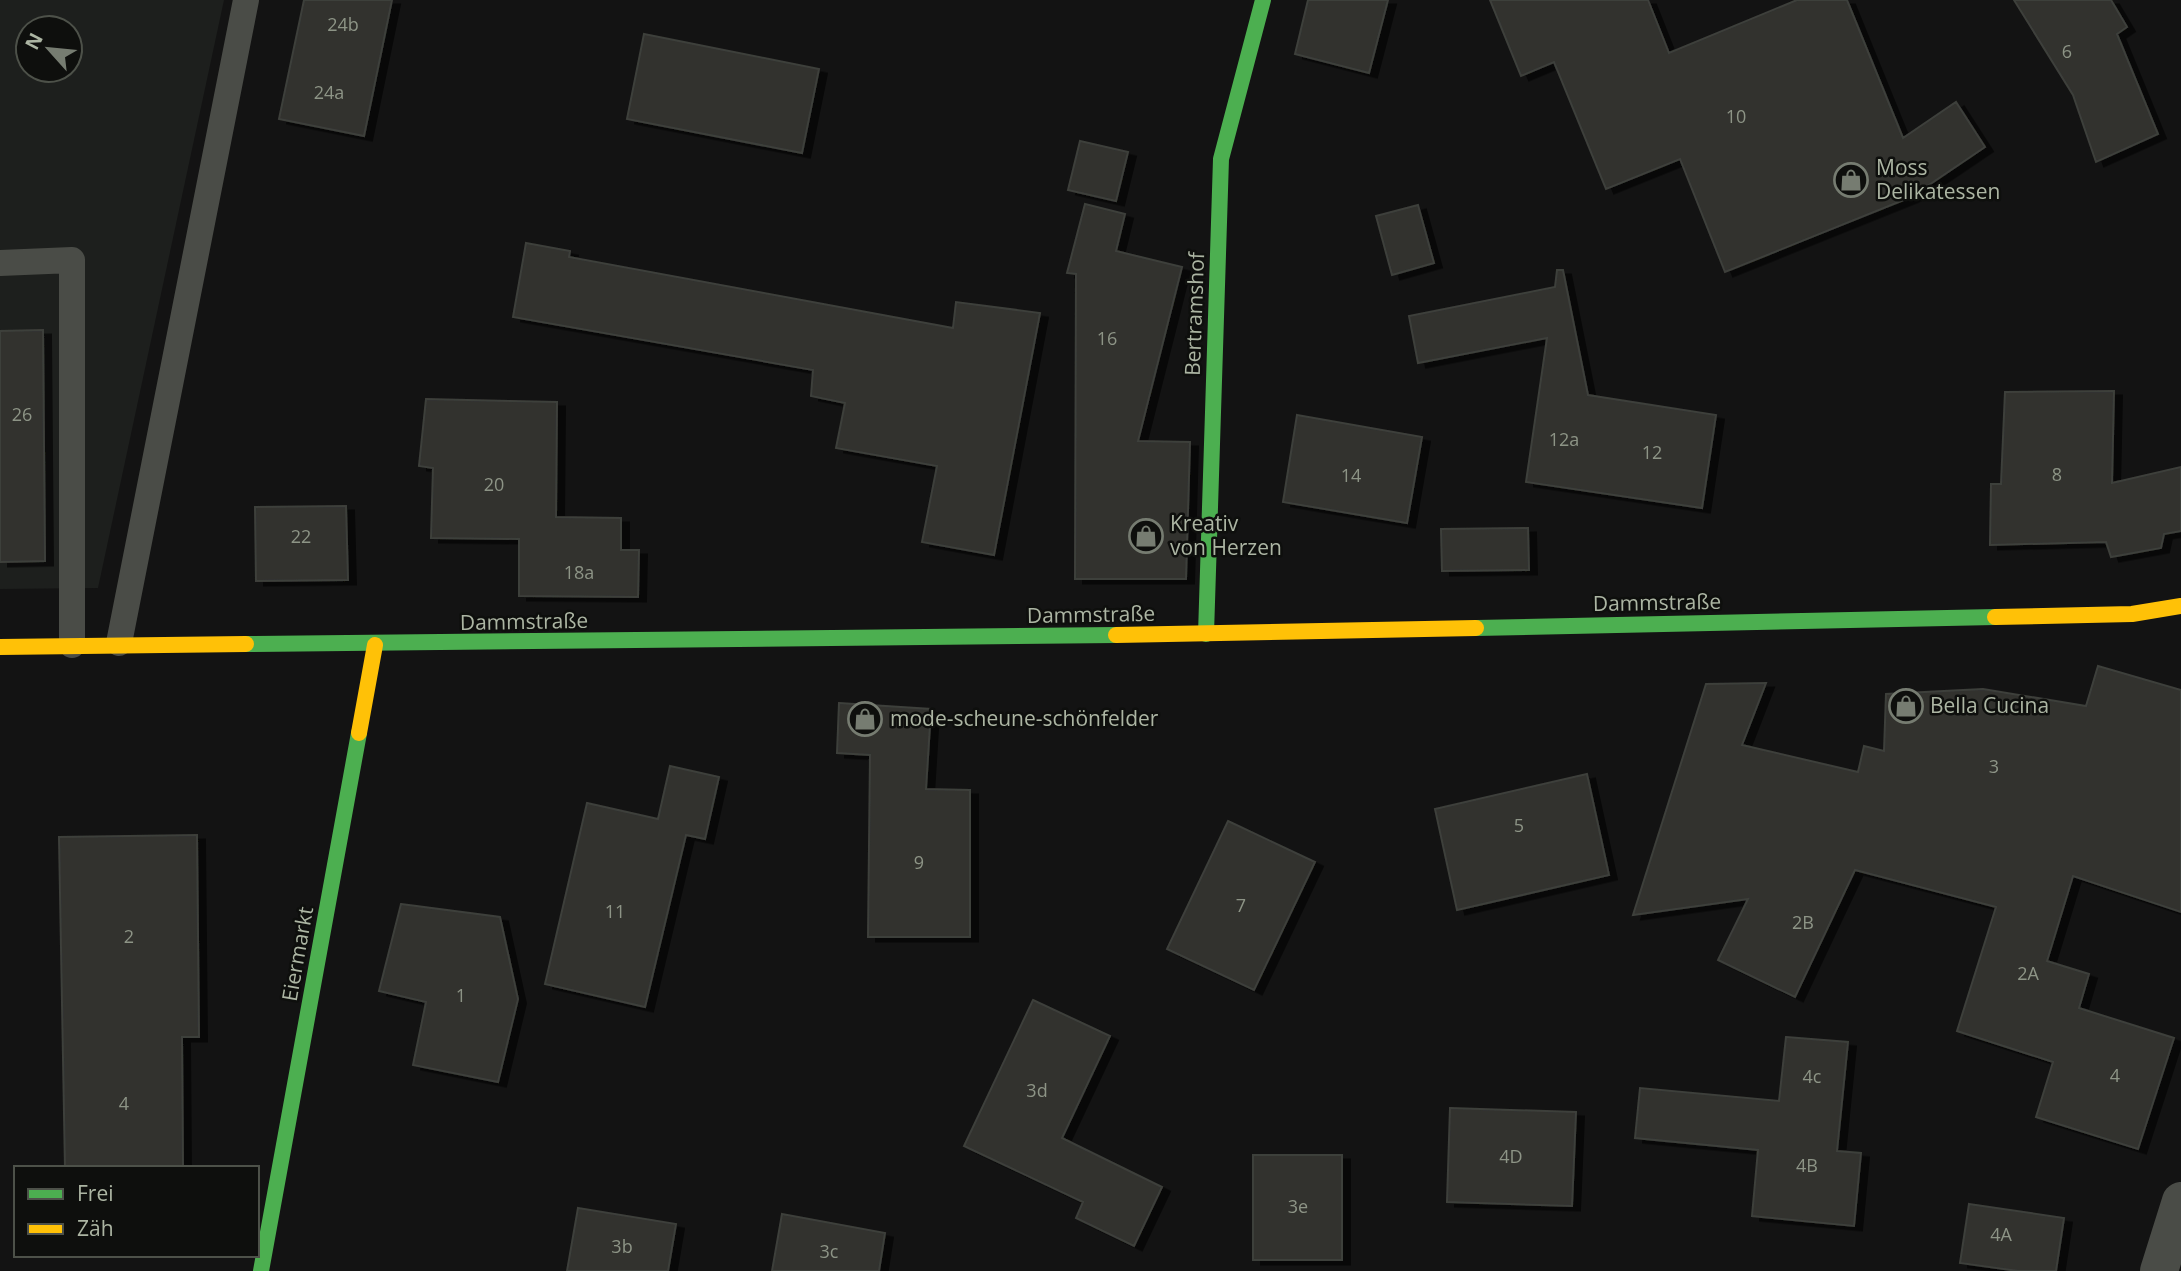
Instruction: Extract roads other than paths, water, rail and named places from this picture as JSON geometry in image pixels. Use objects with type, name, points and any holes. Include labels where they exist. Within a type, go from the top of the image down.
[{"type":"main road","name":"Bertramshof","points":[[1206,634],[1221,159],[1263,0]]},
{"type":"main road","name":"Dammstraße","points":[[0,647],[119,643],[375,645],[1206,634],[2132,614],[2181,606]]},
{"type":"main road","name":"Eiermarkt","points":[[261,1271],[375,645]]},
{"type":"street","points":[[2159,1271],[2181,1201]]},
{"type":"lane","points":[[119,643],[246,0]]},
{"type":"lane","points":[[0,263],[72,260],[72,645]]},
{"type":"place","name":"Moss Delikatessen","points":[[1851,180]]},
{"type":"place","name":"Kreativ von Herzen","points":[[1146,536]]},
{"type":"place","name":"Bella Cucina","points":[[1906,706]]},
{"type":"place","name":"mode-scheune-schönfelder","points":[[865,719]]}]
